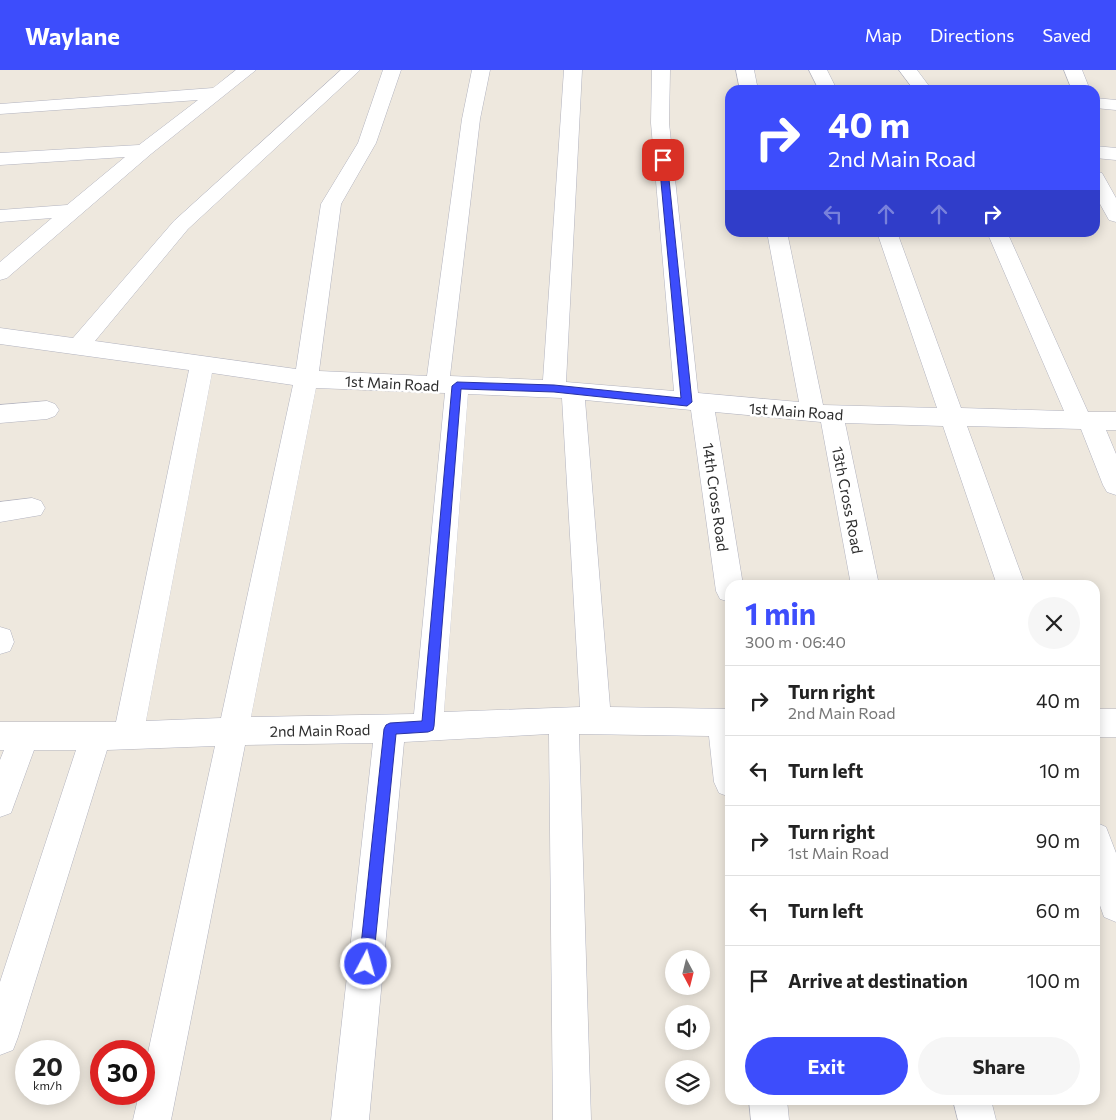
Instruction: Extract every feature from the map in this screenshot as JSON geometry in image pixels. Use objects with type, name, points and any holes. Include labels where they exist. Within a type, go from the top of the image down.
[{"type":"street","points":[[0,273],[70,211],[144,150],[247,70]]},
{"type":"street","points":[[78,346],[182,225],[351,70]]},
{"type":"street","points":[[152,1120],[306,379],[330,204],[367,143],[392,70]]},
{"type":"street","points":[[428,726],[447,385],[471,119],[481,70]]},
{"type":"street","points":[[572,1120],[580,720],[564,390],[573,70]]},
{"type":"street","name":"14th Cross Road","points":[[661,70],[660,123],[694,403],[728,580]]},
{"type":"street","points":[[745,70],[748,85]]},
{"type":"street","points":[[818,70],[826,85]]},
{"type":"street","points":[[908,70],[919,85]]},
{"type":"street","points":[[1073,70],[1079,85]]},
{"type":"street","points":[[0,109],[218,93]]},
{"type":"street","points":[[1100,103],[1116,105]]},
{"type":"street","points":[[0,159],[144,150]]},
{"type":"street","points":[[1100,152],[1116,154]]},
{"type":"street","points":[[1100,186],[1116,216]]},
{"type":"street","points":[[0,216],[70,211]]},
{"type":"street","name":"13th Cross Road","points":[[778,237],[864,580]]},
{"type":"street","points":[[889,237],[1009,580]]},
{"type":"street","points":[[999,237],[1116,484]]},
{"type":"street","name":"1st Main Road","points":[[0,336],[306,379],[564,390],[822,414],[1116,421]]},
{"type":"street","points":[[128,736],[202,364]]},
{"type":"street","points":[[0,414],[47,410]]},
{"type":"street","points":[[0,512],[32,508]]},
{"type":"street","name":"2nd Main Road","points":[[12,736],[128,736],[233,731],[390,729],[580,720],[725,723]]},
{"type":"street","points":[[1100,723],[1116,723]]},
{"type":"street","points":[[350,1120],[390,729]]},
{"type":"street","points":[[0,1037],[96,735]]},
{"type":"street","points":[[0,802],[12,736]]},
{"type":"street","points":[[1100,854],[1116,905]]},
{"type":"street","points":[[768,1105],[770,1120]]},
{"type":"street","points":[[973,1105],[977,1120]]},
{"type":"route","points":[[366,964],[390,729],[428,726],[457,386],[554,389],[687,402],[663,160]]}]
